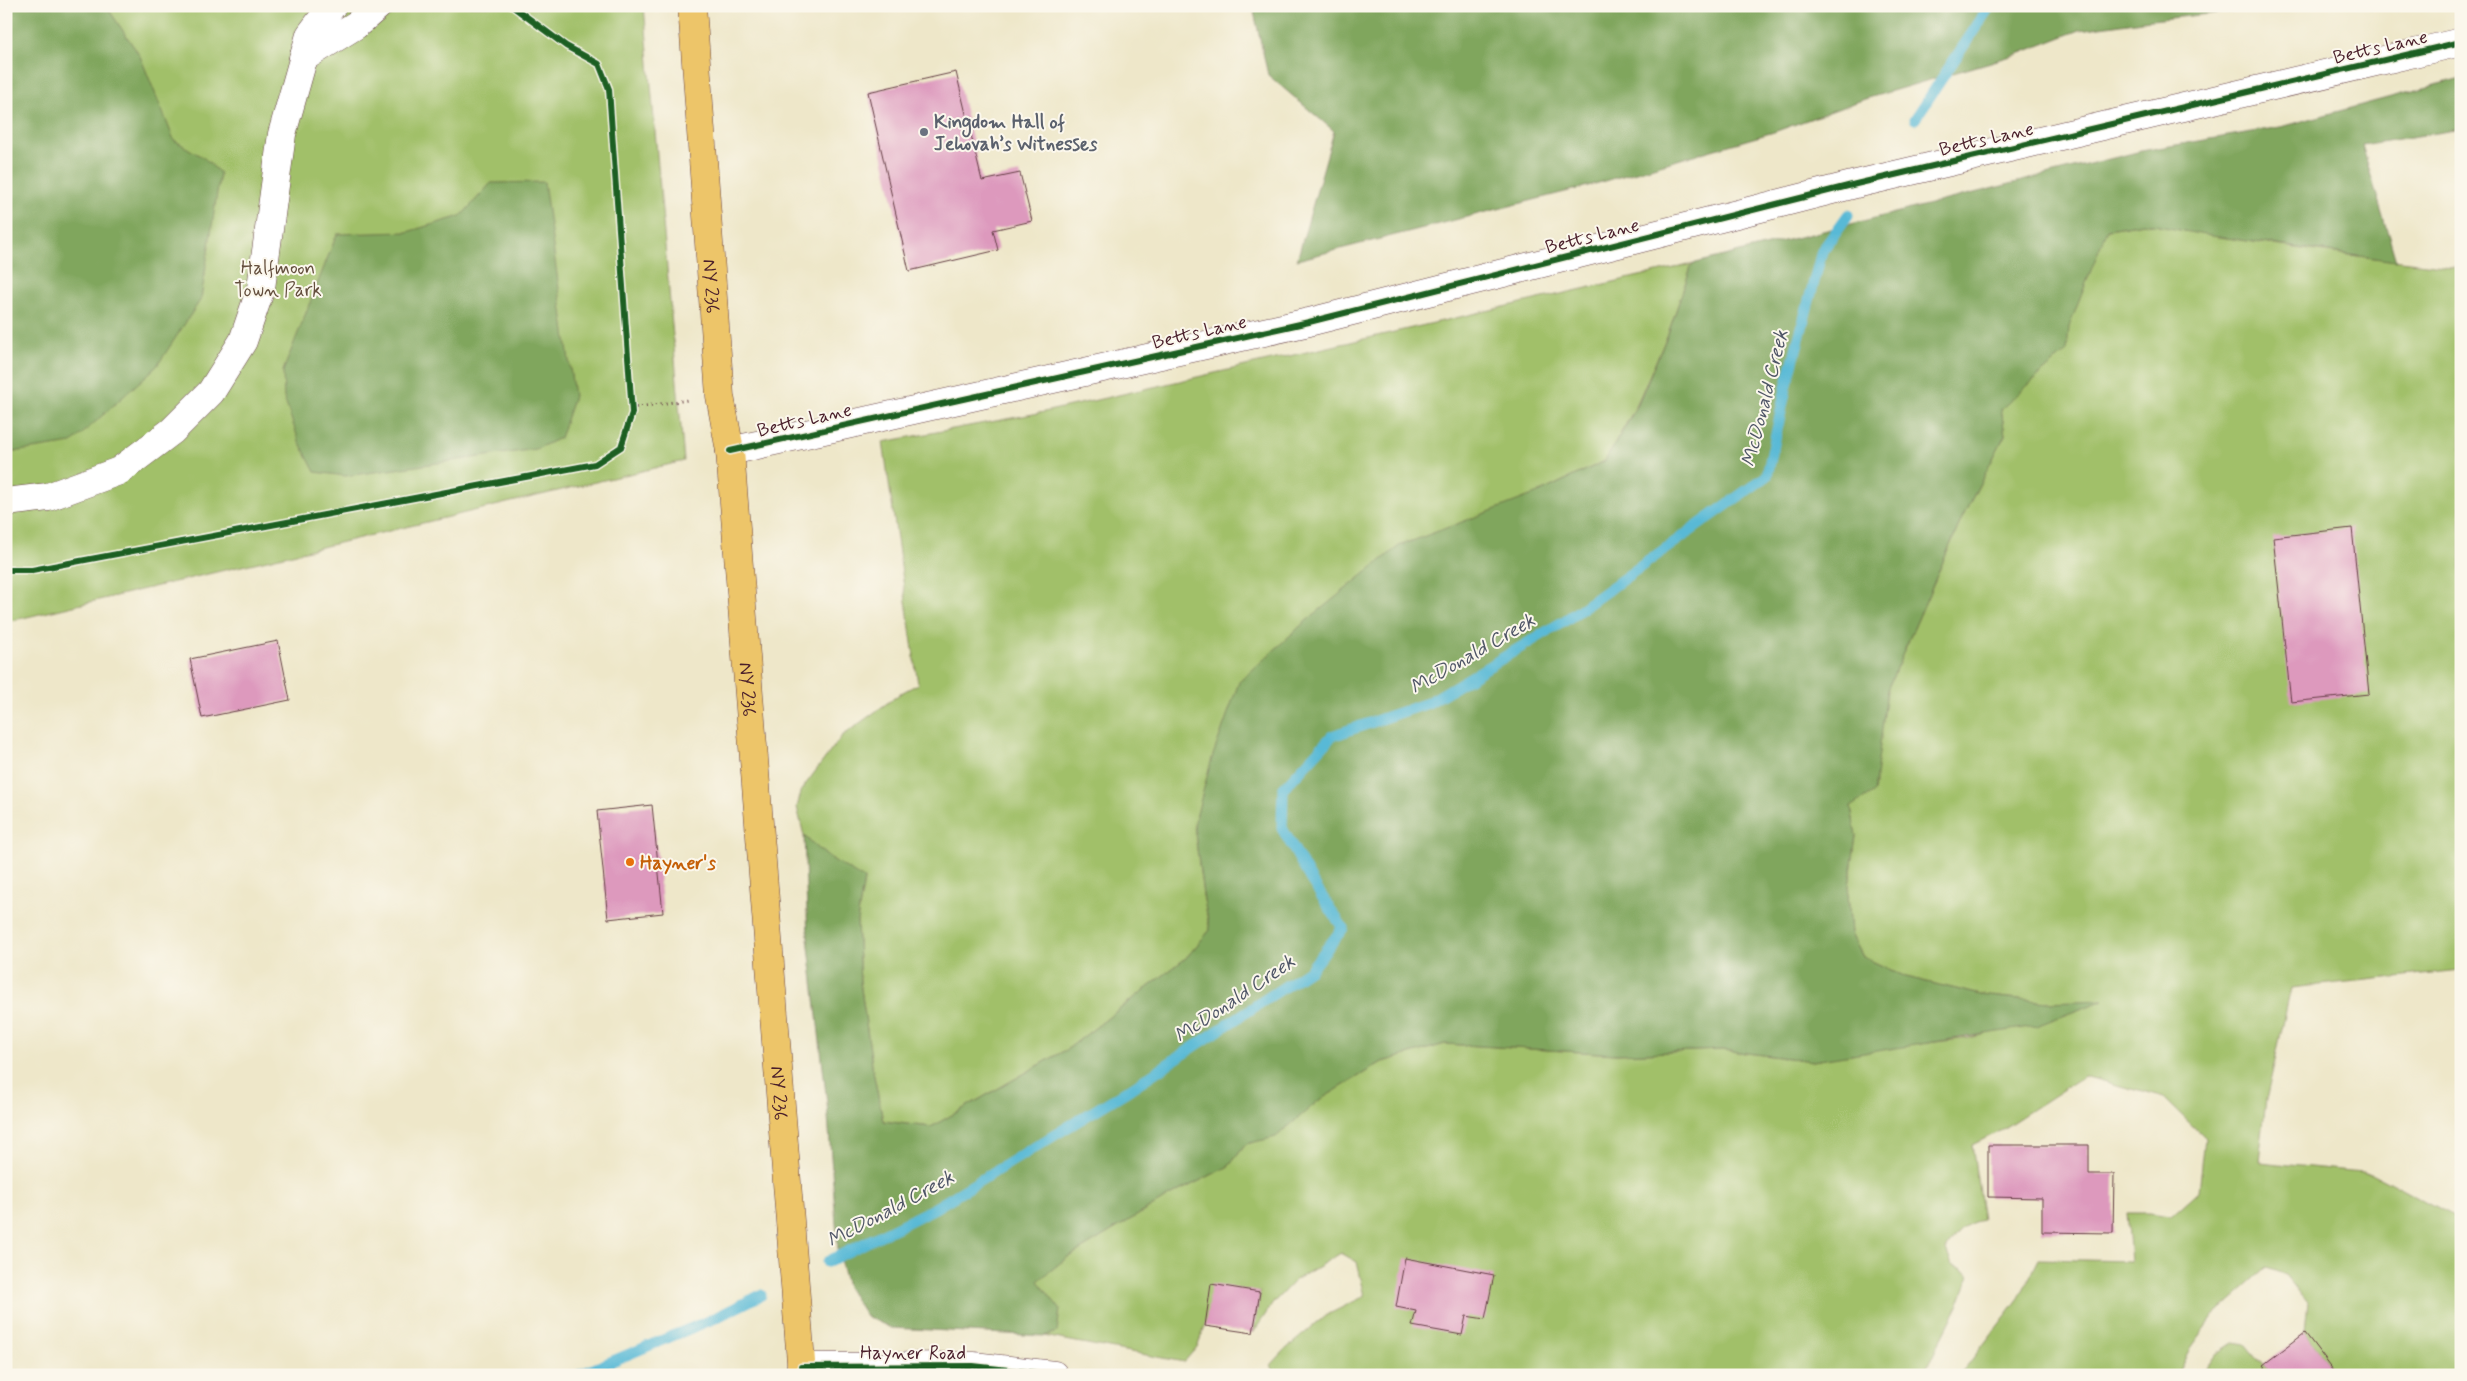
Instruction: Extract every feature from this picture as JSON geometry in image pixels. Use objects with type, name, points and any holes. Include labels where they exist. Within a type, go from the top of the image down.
[{"type":"main road","name":"NY 236","points":[[692,6],[720,396],[730,451],[802,1371]]},
{"type":"street","points":[[6,502],[48,497],[119,471],[172,432],[211,392],[242,341],[261,288],[282,134],[310,35],[332,6]]},
{"type":"street","points":[[303,58],[356,25],[378,6]]},
{"type":"street","name":"Betts Lane","points":[[730,451],[1309,322],[1856,184],[2461,42]]},
{"type":"street","name":"Hayner Road","points":[[802,1371],[973,1366],[1054,1375]]},
{"type":"path","points":[[630,398],[632,410],[690,400]]},
{"type":"green space","name":"Halfmoon Town Park","points":[[6,6],[644,6],[684,461],[6,622]]},
{"type":"green space","points":[[6,6],[103,6],[109,10],[140,56],[174,140],[204,158],[220,173],[201,299],[157,366],[72,443],[6,453]]},
{"type":"green space","points":[[1260,6],[2285,6],[2142,21],[2080,30],[2018,54],[1865,99],[1774,132],[1581,188],[1297,260],[1334,131],[1268,75],[1254,12]]},
{"type":"green space","points":[[2461,78],[2461,129],[2362,145],[2396,261],[2204,235],[2144,223],[2107,229],[2069,327],[2067,351],[2001,409],[2005,435],[1962,518],[1887,690],[1874,792],[1851,807],[1856,836],[1848,893],[1851,934],[1863,957],[1906,977],[1981,995],[2047,1002],[2104,1000],[2036,1026],[1813,1061],[1722,1050],[1616,1054],[1445,1044],[1382,1062],[1318,1101],[1276,1137],[1246,1144],[1229,1166],[1171,1195],[1065,1259],[1038,1281],[1060,1309],[1057,1332],[1044,1336],[891,1328],[866,1316],[847,1287],[838,1251],[827,1103],[808,938],[804,836],[827,856],[864,879],[857,921],[860,982],[873,1071],[883,1121],[931,1127],[1069,1048],[1186,958],[1210,930],[1203,895],[1194,825],[1212,758],[1239,682],[1306,621],[1399,546],[1538,493],[1605,461],[1636,408],[1668,334],[1692,264],[2141,151],[2280,127]]},
{"type":"green space","points":[[544,182],[574,396],[560,438],[536,449],[346,476],[315,472],[299,441],[284,398],[283,371],[337,234],[407,232],[461,216],[491,183]]},
{"type":"green space","points":[[2144,223],[2262,243],[2461,268],[2461,970],[2291,988],[2266,1100],[2259,1162],[2372,1173],[2451,1215],[2461,1225],[2461,1375],[2337,1375],[2305,1333],[2308,1302],[2286,1275],[2267,1268],[2213,1316],[2190,1348],[2177,1375],[1960,1375],[2019,1298],[2039,1259],[2131,1261],[2127,1213],[2171,1216],[2199,1191],[2205,1138],[2164,1098],[2084,1076],[1996,1133],[1972,1145],[1983,1220],[1965,1226],[1946,1250],[1952,1265],[1963,1269],[1969,1276],[1958,1306],[1923,1375],[1276,1375],[1271,1365],[1286,1349],[1325,1316],[1365,1296],[1357,1262],[1341,1253],[1294,1281],[1273,1303],[1253,1333],[1260,1292],[1205,1326],[1197,1347],[1184,1362],[1044,1336],[1057,1331],[1037,1281],[1065,1259],[1171,1195],[1229,1166],[1246,1144],[1276,1136],[1318,1101],[1382,1062],[1445,1044],[1616,1054],[1722,1050],[1813,1061],[1884,1048],[1970,1038],[2102,1001],[2047,1002],[1981,995],[1906,977],[1863,957],[1851,934],[1848,893],[1856,836],[1851,807],[1880,738],[1887,690],[1962,518],[2005,435],[2001,409],[2011,397],[2013,255],[2108,229]]},
{"type":"green space","points":[[1692,264],[1668,334],[1635,408],[1605,461],[1538,493],[1194,825],[1203,895],[1210,930],[1186,958],[1069,1048],[931,1127],[883,1121],[873,1071],[860,982],[857,921],[864,880],[827,856],[804,836],[797,807],[802,789],[842,736],[901,693],[918,684],[883,442],[1044,412]]},
{"type":"green space","points":[[2233,1343],[2246,1345],[2271,1375],[2201,1375],[2216,1354]]},
{"type":"building","name":"Kingdom Hall of Jehovah’s Witnesses","points":[[956,72],[982,181],[1020,173],[1032,221],[993,230],[998,250],[909,271],[868,92]]},
{"type":"building","points":[[2352,528],[2369,694],[2291,702],[2273,537]]},
{"type":"building","points":[[278,641],[290,700],[202,718],[190,659]]},
{"type":"building","name":"Hayner's","points":[[652,805],[663,913],[608,919],[597,811]]},
{"type":"building","points":[[1988,1145],[2089,1145],[2089,1174],[2114,1174],[2113,1233],[2042,1232],[2042,1198],[1988,1197]]},
{"type":"building","points":[[1405,1258],[1494,1275],[1485,1319],[1466,1316],[1462,1335],[1412,1326],[1416,1311],[1396,1307]]},
{"type":"building","points":[[1211,1284],[1260,1292],[1253,1333],[1205,1326]]},
{"type":"building","points":[[2305,1333],[2337,1375],[2271,1375],[2263,1365]]},
{"type":"waterway","name":"McDonald Creek","points":[[1915,119],[1990,6]]},
{"type":"waterway","name":"McDonald Creek","points":[[827,1262],[935,1208],[1127,1091],[1310,970],[1343,928],[1311,880],[1282,828],[1283,789],[1332,736],[1428,703],[1566,620],[1767,476],[1786,388],[1822,251],[1848,215]]},
{"type":"waterway","name":"McDonald Creek","points":[[579,1375],[713,1319],[761,1295]]},
{"type":"cycle path","points":[[6,570],[32,570],[595,464],[621,447],[632,413],[609,89],[599,64],[566,46],[512,6]]},
{"type":"cycle path","points":[[730,451],[1309,322],[1856,184],[2461,42]]},
{"type":"cycle path","points":[[801,1367],[973,1366],[1054,1375]]},
{"type":"place","name":"Kingdom Hall of Jehovah’s Witnesses","points":[[924,132]]},
{"type":"place","name":"Hayner's","points":[[630,862]]}]
